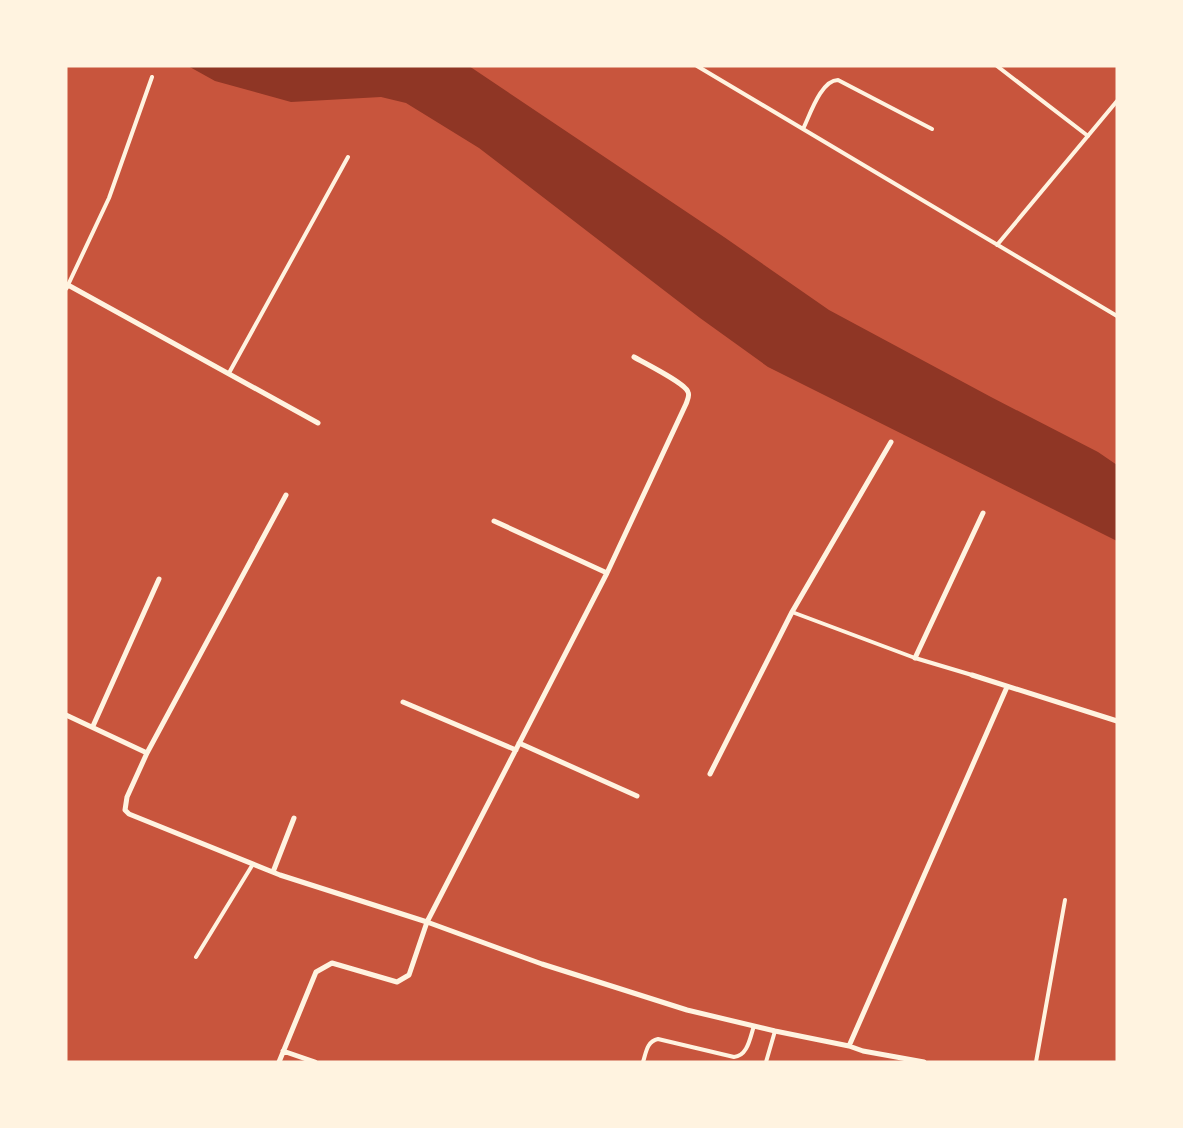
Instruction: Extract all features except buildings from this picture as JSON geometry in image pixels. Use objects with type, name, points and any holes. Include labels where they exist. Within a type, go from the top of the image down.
[{"type":"street","points":[[67,287],[229,373],[318,423]]},
{"type":"street","points":[[279,1062],[316,972],[332,963],[397,982],[409,975],[427,922],[607,574],[689,396],[687,390],[665,373],[634,357]]},
{"type":"street","points":[[710,774],[792,612],[891,442]]},
{"type":"street","points":[[286,495],[147,753],[127,797],[125,810],[129,814],[273,872],[427,922],[551,967],[687,1010],[849,1046],[893,1059],[924,1062]]},
{"type":"street","points":[[915,658],[983,513]]},
{"type":"street","points":[[494,522],[607,574]]},
{"type":"street","points":[[93,726],[160,579]]},
{"type":"street","points":[[972,675],[1117,721]]},
{"type":"street","points":[[849,1046],[1007,687]]},
{"type":"street","points":[[404,702],[516,750]]},
{"type":"street","points":[[66,715],[93,726],[147,753]]},
{"type":"street","points":[[520,743],[637,796]]},
{"type":"street","points":[[273,872],[294,818]]},
{"type":"street","points":[[283,1051],[315,1062]]},
{"type":"lane","points":[[697,66],[1117,316]]},
{"type":"lane","points":[[997,66],[1088,136]]},
{"type":"lane","points":[[67,287],[109,198],[152,78]]},
{"type":"lane","points":[[803,129],[825,86],[834,80],[838,80],[932,130]]},
{"type":"lane","points":[[997,245],[1117,101]]},
{"type":"lane","points":[[229,373],[348,157]]},
{"type":"lane","points":[[792,612],[915,658],[972,675]]},
{"type":"lane","points":[[196,957],[253,864]]},
{"type":"lane","points":[[1036,1062],[1065,900]]},
{"type":"lane","points":[[642,1062],[649,1044],[658,1039],[734,1057],[740,1056],[744,1053],[754,1026]]},
{"type":"lane","points":[[766,1062],[775,1031]]},
{"type":"shaded area","points":[[188,66],[469,66],[724,237],[829,310],[1098,452],[1117,465],[1117,541],[768,367],[700,318],[479,148],[406,103],[381,97],[291,102],[215,81]]}]
